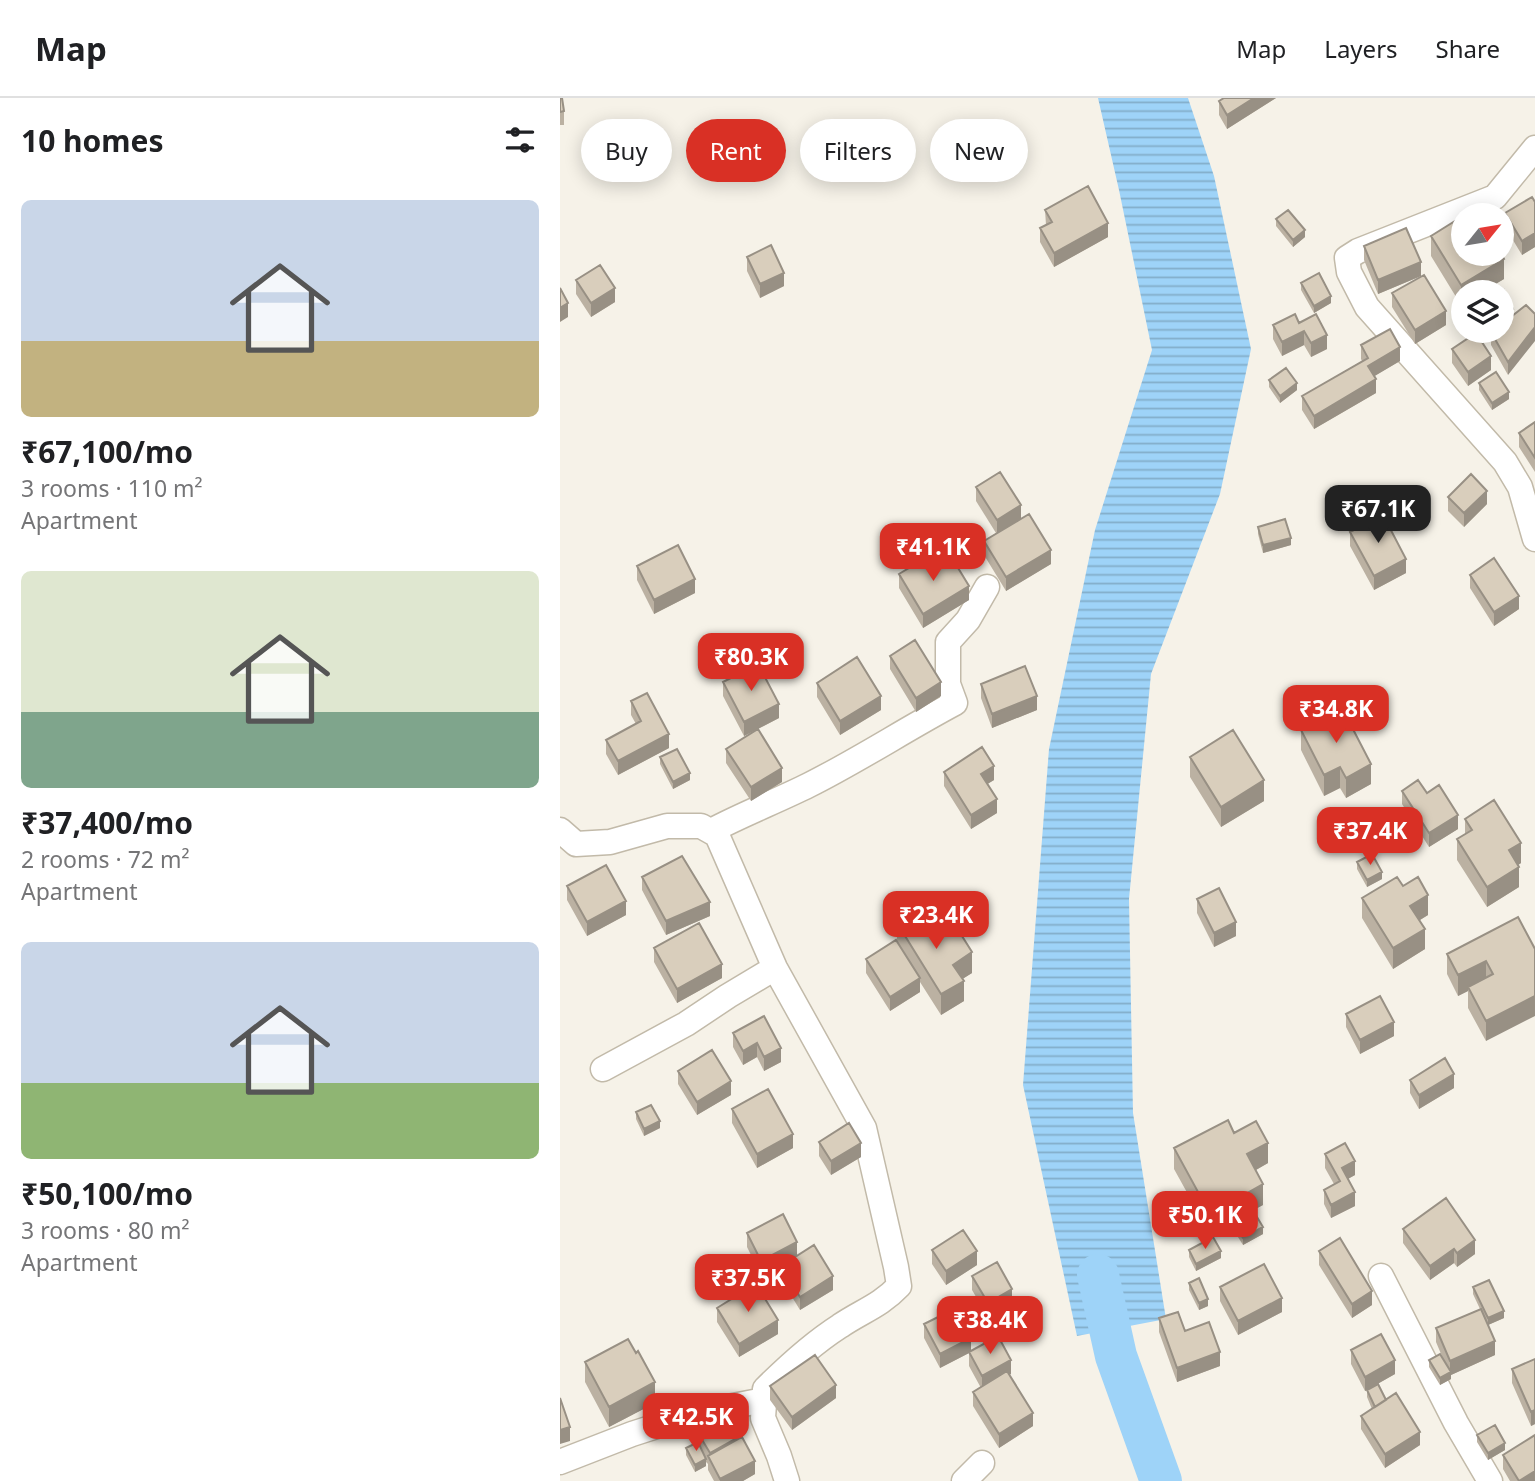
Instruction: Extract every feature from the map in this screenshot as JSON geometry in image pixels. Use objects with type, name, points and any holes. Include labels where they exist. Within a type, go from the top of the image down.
[{"type":"street","points":[[1535,148],[1495,197],[1358,251],[1347,258],[1349,272],[1367,307],[1504,463],[1520,487],[1535,540]]},
{"type":"street","points":[[711,831],[809,785],[955,703],[948,684],[948,642],[968,620],[987,587]]},
{"type":"street","points":[[560,830],[576,844],[610,842],[667,826],[701,826],[717,835],[775,968],[864,1128],[896,1266],[898,1286],[886,1300],[840,1326],[790,1363],[765,1389],[763,1419],[787,1481]]},
{"type":"street","points":[[603,1069],[686,1024],[775,968]]},
{"type":"street","points":[[1381,1276],[1456,1423],[1490,1481]]},
{"type":"street","points":[[560,1462],[632,1434],[697,1413],[764,1400]]},
{"type":"street","points":[[964,1481],[982,1463]]},
{"type":"water","points":[[1098,98],[1188,98],[1214,176],[1251,349],[1220,494],[1151,674],[1129,899],[1133,1113],[1166,1319],[1077,1336],[1023,1085],[1049,749],[1095,530],[1152,350]]},
{"type":"building","points":[[560,98],[564,111],[560,112]]},
{"type":"building","points":[[1224,98],[1254,98],[1227,115],[1219,101]]},
{"type":"building","points":[[1088,186],[1108,223],[1054,253],[1040,228],[1052,222],[1045,210]]},
{"type":"building","points":[[1532,197],[1535,202],[1535,233],[1522,241],[1514,228],[1514,208]]},
{"type":"building","points":[[1288,210],[1305,230],[1293,240],[1276,219]]},
{"type":"building","points":[[1451,224],[1451,266],[1492,266],[1469,280],[1458,280],[1431,236]]},
{"type":"building","points":[[1406,228],[1421,262],[1378,280],[1364,246]]},
{"type":"building","points":[[771,245],[784,273],[760,284],[747,257]]},
{"type":"building","points":[[600,265],[615,288],[591,303],[576,280]]},
{"type":"building","points":[[1319,273],[1331,296],[1314,306],[1301,283]]},
{"type":"building","points":[[1424,275],[1446,311],[1415,330],[1392,293]]},
{"type":"building","points":[[560,288],[568,303],[560,308]]},
{"type":"building","points":[[1526,305],[1535,314],[1535,327],[1508,362],[1497,343],[1514,343],[1514,314]]},
{"type":"building","points":[[1295,314],[1299,323],[1316,314],[1327,335],[1311,343],[1304,331],[1282,342],[1273,325]]},
{"type":"building","points":[[1390,329],[1400,347],[1368,366],[1376,379],[1314,416],[1302,396],[1368,358],[1361,345]]},
{"type":"building","points":[[1461,343],[1483,343],[1491,356],[1468,372],[1452,349]]},
{"type":"building","points":[[1286,368],[1297,383],[1280,396],[1269,380]]},
{"type":"building","points":[[1496,372],[1509,392],[1492,403],[1479,383]]},
{"type":"building","points":[[1535,422],[1535,458],[1519,433]]},
{"type":"building","points":[[1000,472],[1021,505],[997,520],[976,487]]},
{"type":"building","points":[[1471,474],[1487,491],[1464,513],[1448,497]]},
{"type":"building","points":[[1029,514],[1051,550],[1006,577],[984,541]]},
{"type":"building","points":[[1383,515],[1406,559],[1374,576],[1350,532]]},
{"type":"building","points":[[1285,519],[1291,538],[1263,545],[1258,527]]},
{"type":"building","points":[[678,545],[695,579],[654,600],[637,566]]},
{"type":"building","points":[[952,558],[969,586],[923,614],[899,574],[924,559],[931,571]]},
{"type":"building","points":[[1494,558],[1519,596],[1494,612],[1470,575]]},
{"type":"building","points":[[915,640],[941,682],[916,698],[890,656]]},
{"type":"building","points":[[857,657],[881,696],[840,721],[817,683]]},
{"type":"building","points":[[758,664],[779,704],[744,722],[723,682]]},
{"type":"building","points":[[1025,666],[1037,696],[992,714],[981,684]]},
{"type":"building","points":[[647,693],[669,734],[618,761],[606,740],[641,721],[631,701]]},
{"type":"building","points":[[1342,708],[1371,764],[1346,778],[1340,767],[1324,775],[1301,730]]},
{"type":"building","points":[[758,729],[782,768],[751,787],[726,749]]},
{"type":"building","points":[[1233,730],[1264,780],[1221,807],[1190,757]]},
{"type":"building","points":[[982,747],[994,766],[981,774],[997,799],[971,815],[944,772]]},
{"type":"building","points":[[677,749],[690,773],[673,782],[660,757]]},
{"type":"building","points":[[1418,780],[1427,793],[1439,785],[1458,815],[1429,833],[1402,791]]},
{"type":"building","points":[[1494,800],[1521,843],[1509,850],[1519,867],[1487,887],[1457,839],[1472,830],[1465,819]]},
{"type":"building","points":[[1372,854],[1382,872],[1367,880],[1357,862]]},
{"type":"building","points":[[682,856],[710,902],[666,921],[642,877]]},
{"type":"building","points":[[606,865],[626,901],[587,922],[567,886]]},
{"type":"building","points":[[1397,877],[1403,886],[1418,877],[1428,895],[1410,906],[1425,929],[1393,948],[1362,898]]},
{"type":"building","points":[[1219,888],[1236,922],[1214,933],[1197,899]]},
{"type":"building","points":[[918,910],[935,938],[955,925],[972,952],[953,965],[964,981],[941,994],[897,923]]},
{"type":"building","points":[[1518,917],[1535,949],[1535,996],[1486,1021],[1468,987],[1493,974],[1486,961],[1458,975],[1447,954]]},
{"type":"building","points":[[699,923],[722,964],[677,989],[654,948]]},
{"type":"building","points":[[896,940],[920,978],[890,997],[866,959]]},
{"type":"building","points":[[1380,996],[1394,1022],[1360,1040],[1346,1014]]},
{"type":"building","points":[[764,1016],[781,1048],[764,1057],[757,1043],[743,1051],[733,1033]]},
{"type":"building","points":[[712,1050],[731,1081],[697,1102],[678,1071]]},
{"type":"building","points":[[1445,1058],[1454,1074],[1419,1095],[1410,1080]]},
{"type":"building","points":[[768,1089],[793,1134],[757,1154],[732,1109]]},
{"type":"building","points":[[651,1105],[660,1121],[644,1129],[636,1112]]},
{"type":"building","points":[[1228,1120],[1234,1133],[1256,1121],[1268,1143],[1247,1154],[1263,1184],[1210,1214],[1174,1148]]},
{"type":"building","points":[[849,1123],[861,1143],[831,1161],[819,1142]]},
{"type":"building","points":[[1345,1143],[1355,1161],[1342,1168],[1355,1192],[1331,1205],[1324,1190],[1340,1181],[1325,1154]]},
{"type":"building","points":[[1446,1198],[1475,1240],[1457,1253],[1454,1249],[1430,1266],[1403,1229]]},
{"type":"building","points":[[1251,1207],[1263,1227],[1243,1238],[1231,1219]]},
{"type":"building","points":[[783,1214],[797,1242],[761,1261],[747,1233]]},
{"type":"building","points":[[963,1230],[977,1251],[946,1271],[932,1250]]},
{"type":"building","points":[[1213,1237],[1221,1251],[1196,1264],[1189,1250]]},
{"type":"building","points":[[1340,1238],[1372,1291],[1352,1304],[1319,1251]]},
{"type":"building","points":[[814,1245],[833,1276],[800,1297],[781,1266]]},
{"type":"building","points":[[997,1262],[1012,1289],[988,1303],[972,1276]]},
{"type":"building","points":[[1264,1264],[1282,1298],[1238,1321],[1220,1287]]},
{"type":"building","points":[[1199,1278],[1208,1299],[1199,1303],[1189,1283]]},
{"type":"building","points":[[1489,1280],[1504,1311],[1488,1318],[1473,1287]]},
{"type":"building","points":[[756,1284],[778,1320],[739,1344],[717,1308]]},
{"type":"building","points":[[956,1308],[971,1338],[940,1354],[924,1324]]},
{"type":"building","points":[[1481,1309],[1495,1341],[1450,1361],[1436,1328]]},
{"type":"building","points":[[1178,1312],[1185,1331],[1209,1322],[1220,1352],[1177,1368],[1159,1318]]},
{"type":"building","points":[[1381,1334],[1395,1360],[1365,1377],[1351,1350]]},
{"type":"building","points":[[998,1336],[1011,1360],[982,1376],[969,1352]]},
{"type":"building","points":[[628,1339],[655,1382],[609,1407],[585,1362]]},
{"type":"building","points":[[1440,1354],[1451,1372],[1440,1378],[1429,1360]]},
{"type":"building","points":[[815,1355],[836,1385],[792,1417],[770,1386]]},
{"type":"building","points":[[1535,1359],[1535,1410],[1531,1412],[1512,1369]]},
{"type":"building","points":[[1007,1371],[1033,1413],[999,1434],[973,1392]]},
{"type":"building","points":[[1378,1384],[1386,1400],[1375,1407],[1367,1390]]},
{"type":"building","points":[[1396,1393],[1420,1432],[1385,1454],[1361,1416]]},
{"type":"building","points":[[560,1398],[570,1427],[560,1430]]},
{"type":"building","points":[[727,1409],[742,1435],[710,1453],[695,1428]]},
{"type":"building","points":[[1495,1425],[1505,1443],[1488,1453],[1477,1435]]},
{"type":"building","points":[[1535,1435],[1535,1471],[1519,1481],[1503,1455]]},
{"type":"building","points":[[742,1437],[755,1461],[720,1479],[708,1456]]},
{"type":"building","points":[[698,1442],[706,1459],[695,1465],[686,1448]]},
{"type":"waterway","points":[[1098,1275],[1116,1356],[1161,1481]]}]
